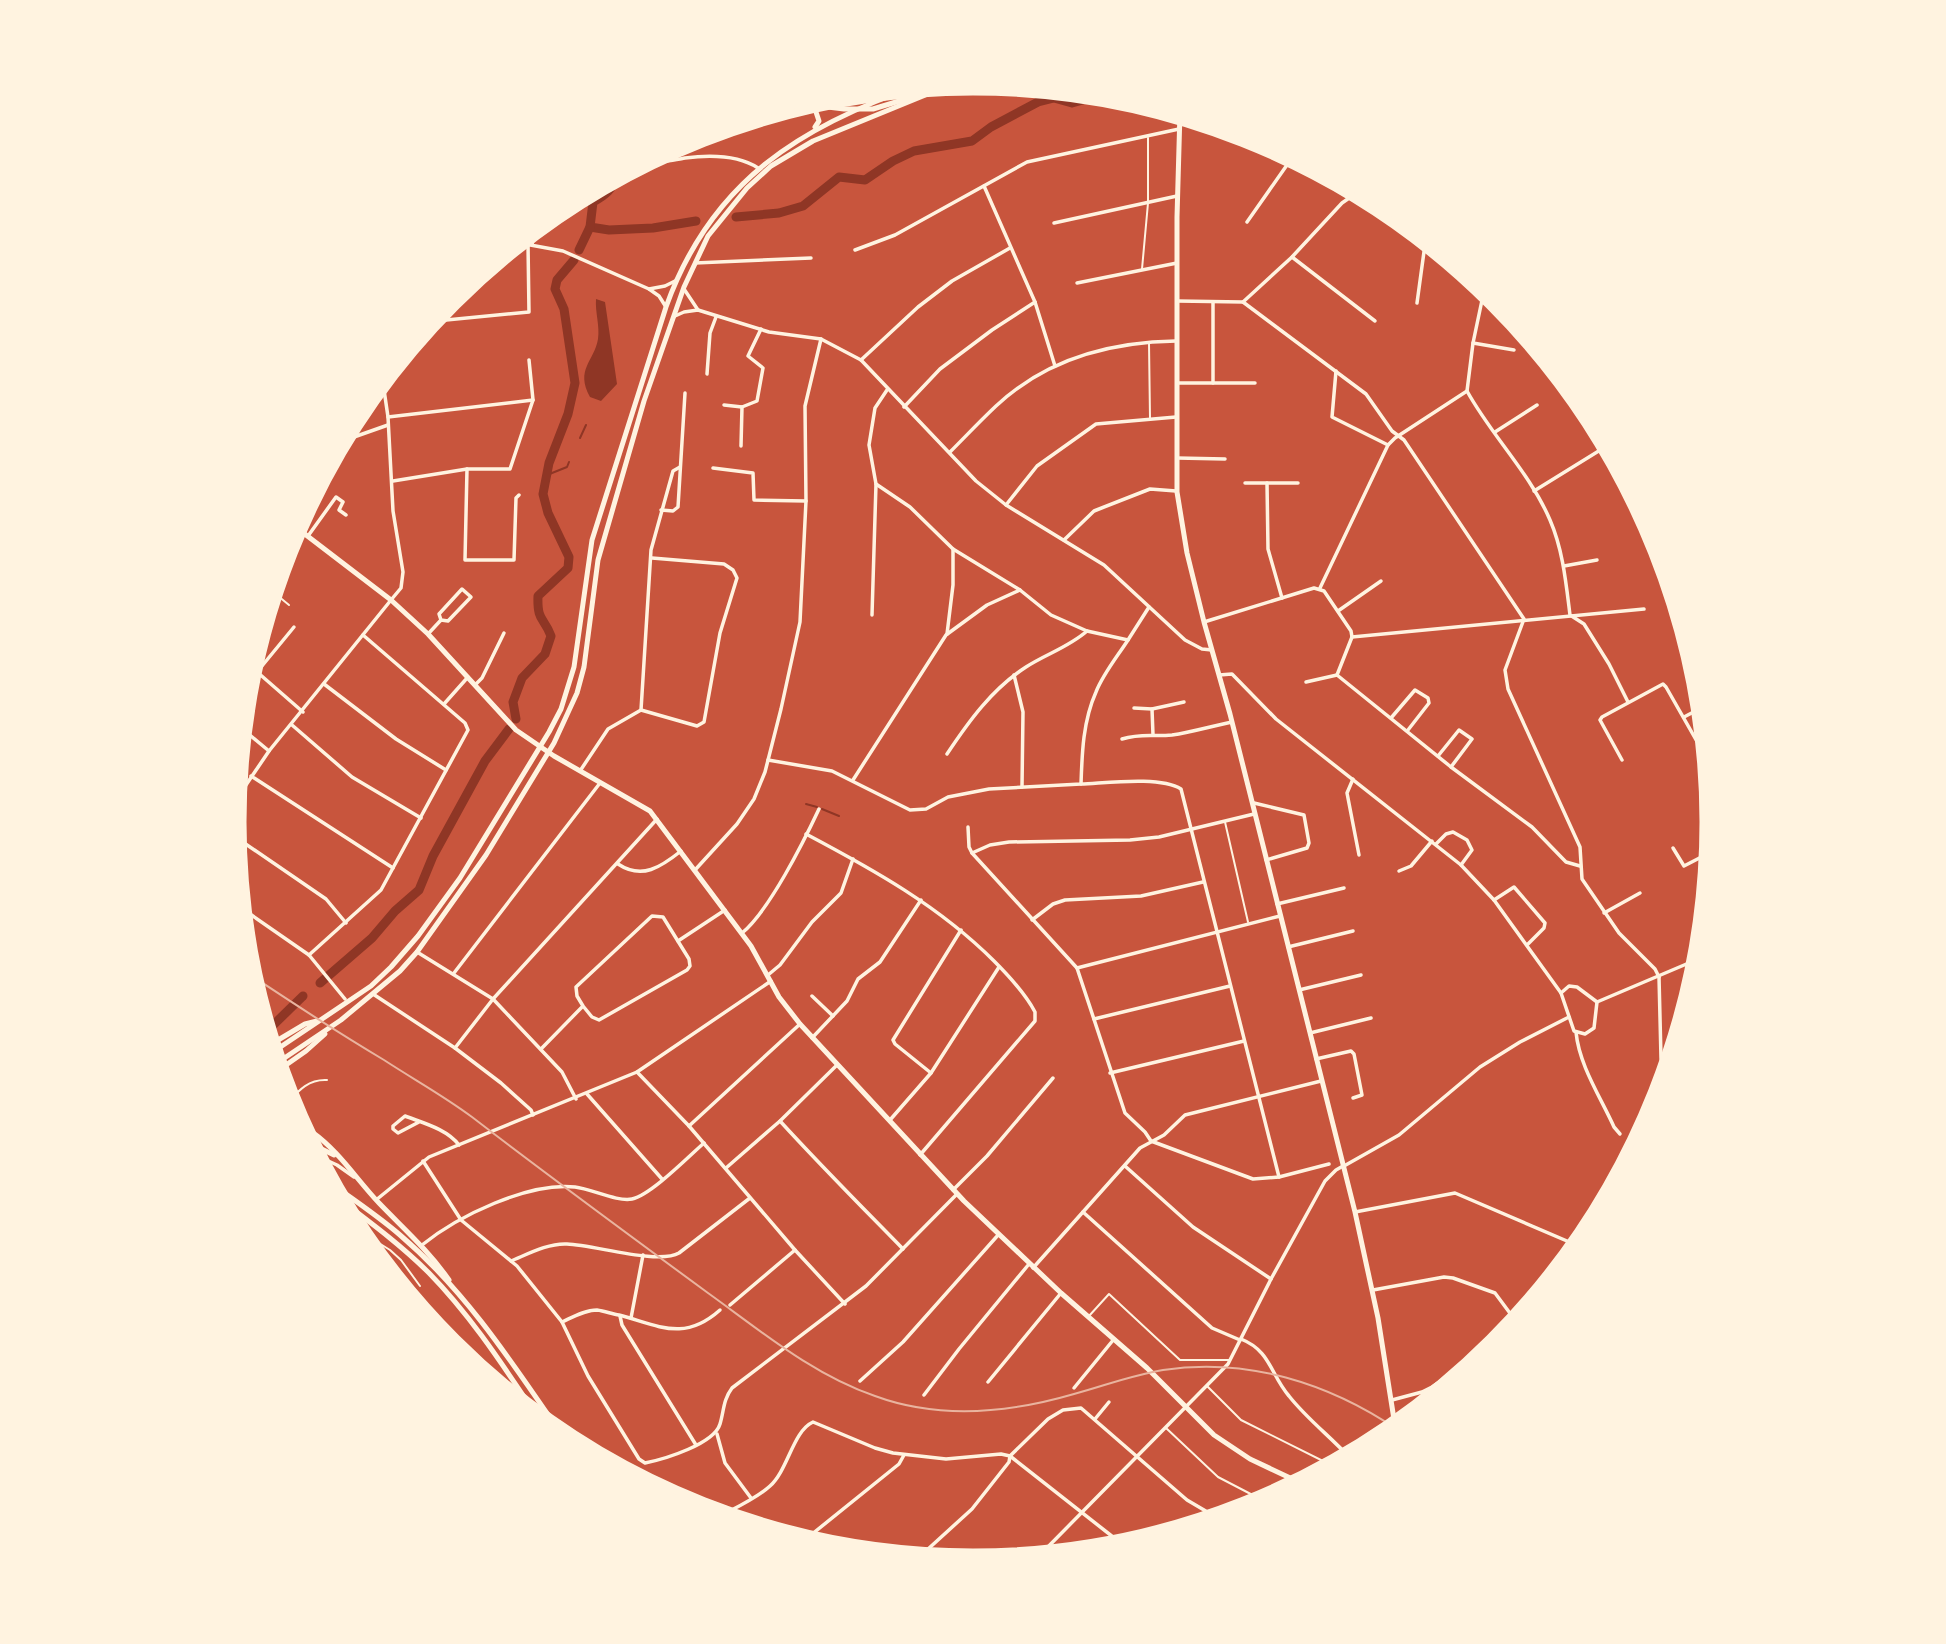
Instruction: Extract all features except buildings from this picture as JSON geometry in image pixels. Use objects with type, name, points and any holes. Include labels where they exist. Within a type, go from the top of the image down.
[{"type":"main road","points":[[823,107],[857,109],[878,107],[927,93]]},
{"type":"main road","points":[[285,1066],[400,971],[417,952],[486,855],[548,752],[577,693],[590,629],[598,560],[644,401],[684,287],[708,236],[723,215],[771,166],[813,141],[906,105],[928,93]]},
{"type":"main road","points":[[278,1048],[371,986],[418,936],[460,878],[561,709],[574,670],[592,540],[675,281],[699,237],[739,186],[790,144],[834,119],[887,96]]},
{"type":"main road","points":[[867,99],[879,99]]},
{"type":"main road","points":[[808,134],[819,121],[815,109]]},
{"type":"main road","points":[[1180,121],[1176,301],[1177,492],[1187,553],[1355,1212],[1373,1290],[1394,1419]]},
{"type":"main road","points":[[302,532],[391,600],[428,634],[516,730],[548,752],[640,804],[657,819],[742,933],[800,1024],[955,1192],[1031,1266],[1147,1368],[1230,1448],[1293,1479]]},
{"type":"main road","points":[[276,1041],[304,1024],[323,1019]]},
{"type":"main road","points":[[282,1060],[341,1020]]},
{"type":"main road","points":[[312,1132],[360,1179],[377,1202],[422,1245],[501,1346],[550,1418]]},
{"type":"main road","points":[[318,1147],[339,1158]]},
{"type":"main road","points":[[344,1193],[401,1236],[459,1293]]},
{"type":"main road","points":[[354,1210],[385,1233],[428,1272],[471,1321],[526,1400]]},
{"type":"main road","points":[[358,1217],[385,1233]]},
{"type":"street","points":[[855,250],[895,235],[1027,162],[1180,126],[1193,125]]},
{"type":"street","points":[[663,160],[717,156],[750,163],[758,168]]},
{"type":"street","points":[[1247,222],[1289,163]]},
{"type":"street","points":[[984,186],[1035,302],[1055,366]]},
{"type":"street","points":[[1342,202],[1343,192]]},
{"type":"street","points":[[1054,223],[1177,196]]},
{"type":"street","points":[[1243,302],[1292,257],[1342,202],[1351,197]]},
{"type":"street","points":[[441,321],[529,312],[532,239]]},
{"type":"street","points":[[526,244],[562,251],[649,289],[659,296],[666,307]]},
{"type":"street","points":[[1417,303],[1425,247]]},
{"type":"street","points":[[861,360],[926,300],[952,281],[1010,248]]},
{"type":"street","points":[[1292,257],[1375,321]]},
{"type":"street","points":[[694,263],[811,258]]},
{"type":"street","points":[[1077,283],[1177,263]]},
{"type":"street","points":[[649,289],[675,281]]},
{"type":"street","points":[[684,287],[698,310]]},
{"type":"street","points":[[1483,298],[1467,391],[1534,491],[1549,519],[1564,566],[1570,615]]},
{"type":"street","points":[[1176,301],[1243,302],[1366,394],[1392,431],[1411,451],[1524,619]]},
{"type":"street","points":[[904,407],[940,369],[1035,302]]},
{"type":"street","points":[[1213,302],[1213,383]]},
{"type":"street","points":[[673,317],[698,310],[761,329],[821,339],[861,360],[976,481],[1006,505],[1104,565],[1185,640],[1202,649],[1212,650]]},
{"type":"street","points":[[707,374],[710,333],[716,317]]},
{"type":"street","points":[[723,405],[742,407],[757,401],[763,368],[748,356],[761,329]]},
{"type":"street","points":[[695,870],[750,806],[761,784],[768,760],[800,622],[806,501],[805,406],[821,339]]},
{"type":"street","points":[[950,452],[997,405],[1055,366],[1111,347],[1176,341]]},
{"type":"street","points":[[1474,344],[1514,350]]},
{"type":"street","points":[[393,481],[467,469],[510,470],[533,400],[529,360]]},
{"type":"street","points":[[1336,371],[1332,417],[1388,445]]},
{"type":"street","points":[[1176,383],[1255,383]]},
{"type":"street","points":[[243,790],[269,751],[401,588],[403,572],[394,511],[384,390]]},
{"type":"street","points":[[872,615],[876,484],[869,445],[875,408],[887,390]]},
{"type":"street","points":[[1320,588],[1388,445],[1467,391]]},
{"type":"street","points":[[661,510],[673,511],[678,507],[685,393]]},
{"type":"street","points":[[388,417],[533,400]]},
{"type":"street","points":[[1495,432],[1537,405]]},
{"type":"street","points":[[741,446],[742,407]]},
{"type":"street","points":[[1006,505],[1037,466],[1096,424],[1176,416]]},
{"type":"street","points":[[351,438],[388,425]]},
{"type":"street","points":[[1534,491],[1601,449]]},
{"type":"street","points":[[1177,458],[1225,459]]},
{"type":"street","points":[[642,709],[651,550],[673,471],[680,467]]},
{"type":"street","points":[[713,468],[753,473],[754,500],[806,501]]},
{"type":"street","points":[[467,469],[465,560],[514,560],[516,498],[519,495]]},
{"type":"street","points":[[1245,483],[1298,483]]},
{"type":"street","points":[[1267,483],[1268,549],[1282,598]]},
{"type":"street","points":[[876,484],[910,507],[953,549],[1020,590],[1051,615],[1087,631],[1128,640]]},
{"type":"street","points":[[1064,540],[1094,511],[1150,489],[1177,492]]},
{"type":"street","points":[[308,536],[336,497],[343,502],[339,510],[345,515]]},
{"type":"street","points":[[946,635],[953,585],[953,549]]},
{"type":"street","points":[[580,771],[608,729],[642,709],[697,726],[704,722],[720,633],[737,578],[733,570],[724,564],[652,558]]},
{"type":"street","points":[[1564,566],[1597,560]]},
{"type":"street","points":[[1338,611],[1381,581]]},
{"type":"street","points":[[1204,622],[1320,588]]},
{"type":"street","points":[[1320,588],[1338,611],[1352,636],[1337,675]]},
{"type":"street","points":[[462,589],[471,597],[448,621],[441,620],[439,614],[462,589]]},
{"type":"street","points":[[853,780],[946,635],[987,605],[1020,590]]},
{"type":"street","points":[[1081,784],[1086,720],[1096,691],[1149,607]]},
{"type":"street","points":[[1352,636],[1644,609]]},
{"type":"street","points":[[1570,615],[1584,624],[1609,664],[1628,702]]},
{"type":"street","points":[[1524,619],[1505,670],[1505,680],[1518,716],[1580,847],[1582,879],[1619,933],[1655,969],[1659,977],[1662,1065]]},
{"type":"street","points":[[428,634],[441,620]]},
{"type":"street","points":[[258,671],[294,627]]},
{"type":"street","points":[[947,754],[975,712],[1014,675],[1078,639],[1087,631]]},
{"type":"street","points":[[475,685],[482,678],[504,633]]},
{"type":"street","points":[[309,955],[381,890],[468,726],[363,635]]},
{"type":"street","points":[[258,672],[303,712]]},
{"type":"street","points":[[1219,675],[1232,674],[1276,719],[1434,842],[1461,865],[1494,900],[1561,993],[1576,1032],[1577,1044],[1614,1127],[1620,1134]]},
{"type":"street","points":[[1014,675],[1023,712],[1022,787]]},
{"type":"street","points":[[1337,675],[1451,767],[1532,827],[1566,862],[1580,866]]},
{"type":"street","points":[[1306,682],[1337,675]]},
{"type":"street","points":[[444,704],[468,677]]},
{"type":"street","points":[[324,684],[396,739],[446,770]]},
{"type":"street","points":[[1622,760],[1600,720],[1663,684],[1700,745]]},
{"type":"street","points":[[1391,718],[1415,690],[1428,698],[1429,703],[1407,730]]},
{"type":"street","points":[[1134,708],[1152,709],[1184,702]]},
{"type":"street","points":[[1152,709],[1153,735]]},
{"type":"street","points":[[1684,717],[1695,711]]},
{"type":"street","points":[[1122,739],[1148,733],[1167,735],[1232,722]]},
{"type":"street","points":[[292,725],[352,776],[421,818]]},
{"type":"street","points":[[1438,756],[1459,730],[1472,738],[1451,767]]},
{"type":"street","points":[[247,733],[269,751]]},
{"type":"street","points":[[768,760],[823,768],[853,780],[909,810],[917,811],[948,797],[989,789],[1156,783],[1181,789],[1279,1177]]},
{"type":"street","points":[[251,776],[393,868]]},
{"type":"street","points":[[1353,779],[1347,793],[1359,855]]},
{"type":"street","points":[[454,973],[600,782]]},
{"type":"street","points":[[1252,803],[1267,804],[1304,815],[1309,843],[1307,848],[1266,860]]},
{"type":"street","points":[[742,933],[759,914],[819,809]]},
{"type":"street","points":[[972,853],[989,845],[1009,842],[1159,837],[1254,814]]},
{"type":"street","points":[[455,1048],[493,999],[657,819]]},
{"type":"street","points":[[968,827],[972,853],[1077,968],[1125,1113],[1146,1132],[1151,1141],[1253,1179],[1279,1177],[1329,1164]]},
{"type":"street","points":[[1399,871],[1411,866],[1434,842],[1453,832],[1467,840],[1472,850],[1461,865]]},
{"type":"street","points":[[806,834],[921,900],[961,930],[999,967],[1033,1007],[1036,1015],[1035,1021],[920,1155]]},
{"type":"street","points":[[243,842],[326,899],[346,923]]},
{"type":"street","points":[[1673,848],[1684,866],[1703,856]]},
{"type":"street","points":[[618,864],[645,872],[666,863],[681,850]]},
{"type":"street","points":[[325,1160],[347,1171],[377,1202],[423,1161],[637,1072],[769,978],[812,922],[841,893],[853,859]]},
{"type":"street","points":[[1032,920],[1053,904],[1065,900],[1141,896],[1203,882]]},
{"type":"street","points":[[1494,900],[1514,887],[1545,923],[1544,928],[1528,944]]},
{"type":"street","points":[[1278,904],[1344,888]]},
{"type":"street","points":[[1604,913],[1640,892]]},
{"type":"street","points":[[812,1038],[847,1001],[858,979],[880,962],[921,900]]},
{"type":"street","points":[[678,941],[725,910]]},
{"type":"street","points":[[248,914],[309,955],[345,999]]},
{"type":"street","points":[[652,916],[663,917],[678,941],[690,961],[685,972],[599,1020],[592,1017],[583,1006],[577,996],[576,987],[652,916]]},
{"type":"street","points":[[1077,968],[1280,916]]},
{"type":"street","points":[[931,1073],[895,1044],[894,1040],[961,930]]},
{"type":"street","points":[[1288,947],[1353,931]]},
{"type":"street","points":[[417,952],[493,999],[562,1072],[576,1099]]},
{"type":"street","points":[[1597,1002],[1690,963]]},
{"type":"street","points":[[888,1121],[931,1073],[999,967]]},
{"type":"street","points":[[1299,990],[1361,975]]},
{"type":"street","points":[[1094,1019],[1230,986]]},
{"type":"street","points":[[1561,993],[1569,986],[1577,987],[1597,1002]]},
{"type":"street","points":[[373,994],[455,1048],[501,1083],[531,1110],[533,1115]]},
{"type":"street","points":[[812,996],[832,1016]]},
{"type":"street","points":[[1576,1032],[1585,1034],[1594,1028],[1597,1002]]},
{"type":"street","points":[[541,1049],[583,1006]]},
{"type":"street","points":[[1046,1549],[1084,1513],[1231,1360],[1271,1279],[1325,1181],[1336,1170],[1399,1135],[1480,1067],[1520,1042],[1569,1017]]},
{"type":"street","points":[[1310,1033],[1371,1018]]},
{"type":"street","points":[[690,1126],[800,1024]]},
{"type":"street","points":[[1110,1073],[1244,1041]]},
{"type":"street","points":[[1316,1059],[1351,1051],[1354,1054],[1362,1095],[1353,1098]]},
{"type":"street","points":[[726,1168],[780,1121],[838,1064]]},
{"type":"street","points":[[637,1072],[690,1126],[845,1304]]},
{"type":"street","points":[[423,1161],[461,1220],[511,1261],[562,1322],[603,1401],[639,1459],[648,1463],[696,1445],[716,1433],[728,1394],[845,1304],[903,1250],[1053,1078]]},
{"type":"street","points":[[924,1395],[959,1349],[1031,1266],[1140,1148],[1164,1135],[1185,1115],[1321,1081]]},
{"type":"street","points":[[587,1094],[662,1180]]},
{"type":"street","points":[[419,1122],[398,1133],[393,1129],[405,1116],[437,1129],[459,1145]]},
{"type":"street","points":[[780,1121],[903,1250]]},
{"type":"street","points":[[422,1245],[461,1220],[507,1199],[543,1189],[573,1187],[629,1200],[640,1196],[662,1180],[704,1143]]},
{"type":"street","points":[[1125,1166],[1193,1227],[1271,1279]]},
{"type":"street","points":[[1355,1212],[1455,1192],[1571,1242]]},
{"type":"street","points":[[511,1261],[564,1243],[643,1255],[675,1256],[750,1198]]},
{"type":"street","points":[[1083,1212],[1212,1328],[1252,1343],[1265,1356],[1288,1396],[1344,1452]]},
{"type":"street","points":[[860,1381],[903,1342],[999,1234]]},
{"type":"street","points":[[730,1305],[796,1250]]},
{"type":"street","points":[[631,1318],[643,1255]]},
{"type":"street","points":[[1373,1290],[1444,1277],[1453,1278],[1495,1293],[1512,1316]]},
{"type":"street","points":[[988,1382],[1061,1293]]},
{"type":"street","points":[[562,1322],[593,1310],[668,1328],[683,1329],[700,1325],[720,1310]]},
{"type":"street","points":[[620,1316],[622,1325],[696,1445]]},
{"type":"street","points":[[1074,1388],[1114,1339]]},
{"type":"street","points":[[1392,1399],[1422,1392],[1457,1370]]},
{"type":"street","points":[[1095,1419],[1109,1402]]},
{"type":"street","points":[[926,1551],[972,1509],[1009,1462],[1010,1456],[1048,1419],[1063,1410],[1081,1408],[1187,1500],[1210,1513]]},
{"type":"street","points":[[729,1511],[769,1488],[804,1429],[811,1423],[875,1448],[904,1455],[946,1458],[1001,1454],[1010,1456],[1116,1539]]},
{"type":"street","points":[[716,1433],[725,1463],[751,1498]]},
{"type":"street","points":[[811,1535],[899,1464],[904,1455]]},
{"type":"lane","points":[[1142,270],[1148,203],[1148,134]]},
{"type":"lane","points":[[1149,342],[1150,418]]},
{"type":"lane","points":[[278,596],[289,605]]},
{"type":"lane","points":[[1225,821],[1249,925]]},
{"type":"lane","points":[[295,1094],[309,1083],[327,1080]]},
{"type":"lane","points":[[373,1240],[401,1260],[420,1286]]},
{"type":"lane","points":[[1088,1316],[1109,1294],[1181,1360],[1231,1360]]},
{"type":"lane","points":[[1207,1386],[1241,1420],[1325,1462]]},
{"type":"lane","points":[[1166,1427],[1218,1477],[1255,1496]]},
{"type":"shaded area","points":[[596,299],[605,302],[617,384],[601,401],[590,397],[584,379],[598,339]]},
{"type":"waterway","points":[[736,217],[779,213],[803,206],[839,177],[865,180],[914,151],[972,141],[991,127],[1038,102],[1054,98],[1072,103],[1084,100]]},
{"type":"waterway","points":[[579,250],[590,227],[593,202],[605,195],[611,187]]},
{"type":"waterway","points":[[590,227],[609,230],[653,228],[696,221]]},
{"type":"waterway","points":[[516,719],[513,702],[522,678],[545,654],[551,636],[540,615],[538,596],[568,568],[569,557],[548,513],[543,494],[549,463],[568,414],[575,383],[564,309],[555,289],[557,280],[574,260]]},
{"type":"waterway","points":[[580,438],[586,425]]},
{"type":"waterway","points":[[547,475],[567,467],[569,462]]},
{"type":"waterway","points":[[320,983],[372,938],[395,911],[419,890],[433,856],[485,761],[509,729]]},
{"type":"waterway","points":[[806,804],[817,807]]},
{"type":"waterway","points":[[822,809],[839,816]]},
{"type":"waterway","points":[[272,1026],[303,996]]},
{"type":"railway","points":[[260,981],[461,1109],[768,1337],[809,1364],[852,1387],[900,1404],[949,1411],[974,1411],[1049,1401],[1163,1370],[1225,1367],[1256,1371],[1315,1387],[1344,1399],[1388,1424]]}]
